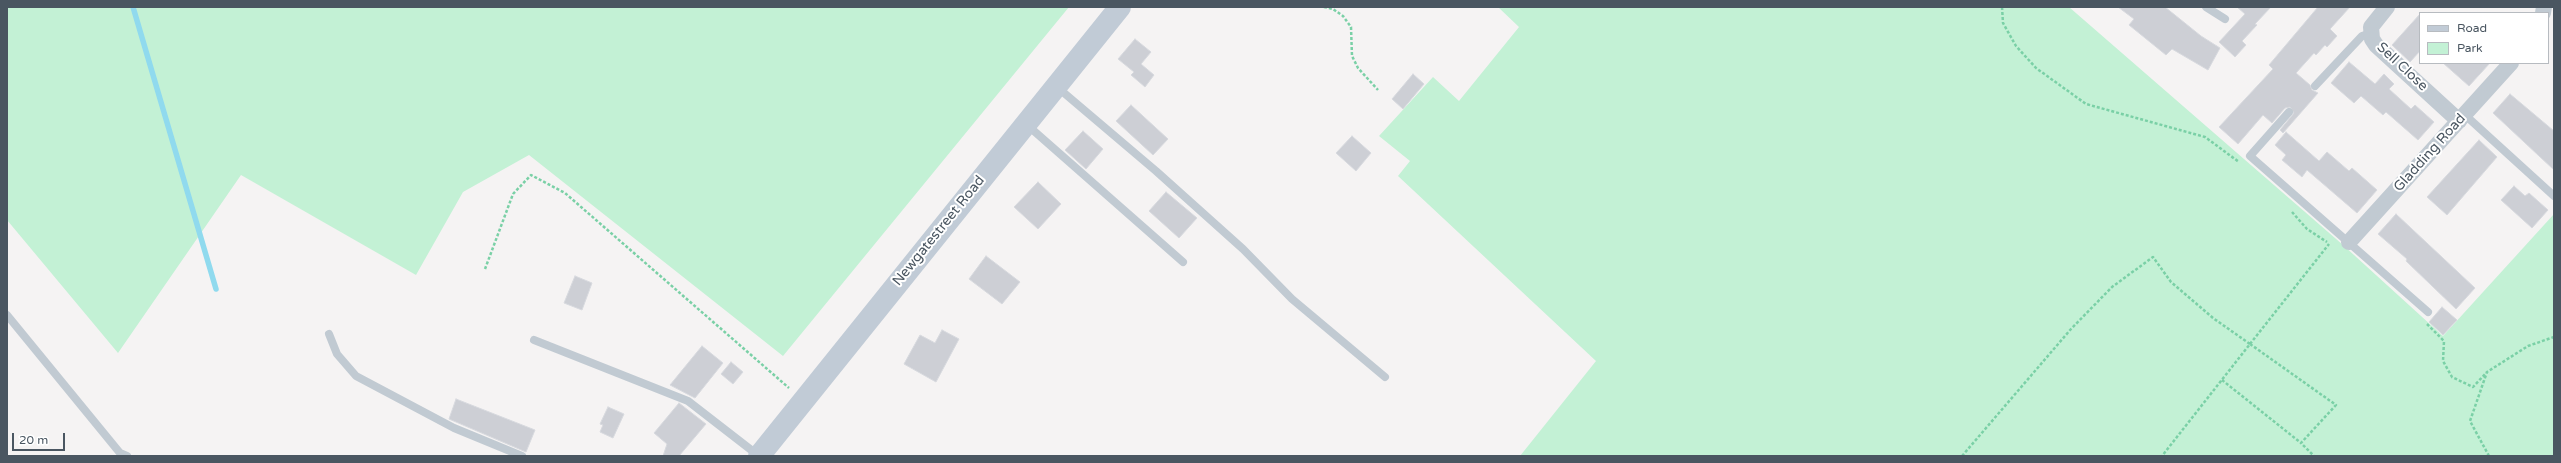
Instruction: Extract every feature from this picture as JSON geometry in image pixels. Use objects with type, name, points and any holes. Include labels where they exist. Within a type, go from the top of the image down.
[{"type":"street","name":"Newgatestreet Road","points":[[759,456],[1120,7]]},
{"type":"street","name":"Sell Close","points":[[2387,7],[2375,20],[2371,32],[2376,45],[2462,118]]},
{"type":"street","name":"Gladding Road","points":[[2349,242],[2510,64]]},
{"type":"lane","points":[[2206,7],[2225,19]]},
{"type":"lane","points":[[2315,86],[2362,36],[2371,32]]},
{"type":"lane","points":[[1056,87],[1162,176],[1243,249],[1292,299],[1385,378]]},
{"type":"lane","points":[[2289,112],[2250,156],[2428,312]]},
{"type":"lane","points":[[2462,118],[2554,196]]},
{"type":"lane","points":[[1026,123],[1183,262]]},
{"type":"lane","points":[[7,315],[120,453],[127,456]]},
{"type":"lane","points":[[329,334],[337,354],[356,376],[454,428],[522,456]]},
{"type":"lane","points":[[534,340],[688,401],[759,456]]},
{"type":"path","points":[[1324,7],[1333,9],[1343,16],[1351,27],[1352,56],[1358,68],[1378,90]]},
{"type":"path","points":[[2002,7],[2003,23],[2016,46],[2036,68],[2086,104],[2204,137],[2242,164]]},
{"type":"path","points":[[485,269],[513,194],[531,175],[565,193],[803,400]]},
{"type":"path","points":[[2290,208],[2307,229],[2328,244],[2340,246],[2349,242]]},
{"type":"path","points":[[2162,456],[2250,344],[2271,314],[2328,244]]},
{"type":"path","points":[[1962,456],[2071,329],[2112,287],[2153,257],[2171,282],[2213,318],[2336,405],[2301,443]]},
{"type":"path","points":[[2421,319],[2444,341],[2443,361],[2452,377],[2473,387],[2487,372],[2528,346],[2554,338]]},
{"type":"path","points":[[2487,372],[2470,422],[2489,456]]},
{"type":"path","points":[[2222,380],[2301,443],[2314,456]]},
{"type":"green space","points":[[7,7],[1069,7],[783,356],[529,155],[463,192],[416,275],[241,175],[118,353],[7,220]]},
{"type":"green space","points":[[1498,7],[2069,7],[2343,245],[2443,336],[2554,214],[2554,456],[1520,456],[1596,361],[1398,176],[1410,161],[1379,136],[1433,77],[1459,101],[1519,27]]},
{"type":"building","points":[[2118,7],[2165,7],[2201,36],[2220,48],[2208,70],[2172,49],[2166,55],[2129,25],[2134,19]]},
{"type":"building","points":[[2237,7],[2271,7],[2242,41],[2246,45],[2235,57],[2219,42],[2245,14]]},
{"type":"building","points":[[2318,7],[2350,7],[2330,29],[2337,36],[2327,47],[2325,45],[2316,55],[2314,53],[2296,73],[2310,85],[2312,90],[2318,93],[2283,133],[2280,130],[2294,113],[2290,107],[2285,108],[2272,123],[2263,115],[2238,144],[2219,127],[2273,69],[2269,65]]},
{"type":"building","points":[[2419,15],[2419,52],[2410,62],[2392,45]]},
{"type":"building","points":[[1135,39],[1151,52],[1141,64],[1154,75],[1145,87],[1131,75],[1134,72],[1118,59]]},
{"type":"building","points":[[2349,62],[2375,84],[2384,74],[2394,84],[2389,89],[2411,109],[2415,105],[2434,122],[2418,140],[2386,112],[2383,115],[2361,96],[2354,103],[2331,83]]},
{"type":"building","points":[[2444,64],[2489,64],[2469,86]]},
{"type":"building","points":[[1413,74],[1424,84],[1403,109],[1392,99]]},
{"type":"building","points":[[2510,94],[2554,131],[2554,170],[2493,113]]},
{"type":"building","points":[[1131,105],[1168,139],[1153,155],[1116,121]]},
{"type":"building","points":[[1083,131],[1103,149],[1086,169],[1065,150]]},
{"type":"building","points":[[2286,132],[2319,161],[2327,152],[2349,171],[2352,168],[2377,190],[2357,213],[2307,170],[2302,177],[2282,160],[2286,155],[2275,145]]},
{"type":"building","points":[[1352,136],[1371,153],[1356,171],[1336,153]]},
{"type":"building","points":[[2479,140],[2497,157],[2447,215],[2427,197]]},
{"type":"building","points":[[1038,182],[1061,204],[1038,229],[1014,207]]},
{"type":"building","points":[[2514,186],[2525,196],[2529,193],[2548,210],[2532,228],[2501,200]]},
{"type":"building","points":[[1166,192],[1197,218],[1179,238],[1149,211]]},
{"type":"building","points":[[2396,214],[2475,288],[2456,309],[2406,261],[2407,259],[2378,234]]},
{"type":"building","points":[[986,256],[1020,282],[1002,304],[969,279]]},
{"type":"building","points":[[575,276],[592,283],[582,310],[564,303]]},
{"type":"building","points":[[2442,307],[2457,320],[2443,335],[2429,322]]},
{"type":"building","points":[[942,330],[959,339],[936,382],[904,364],[920,335],[935,343]]},
{"type":"building","points":[[702,346],[723,363],[695,398],[670,385]]},
{"type":"building","points":[[731,362],[743,372],[733,384],[721,374]]},
{"type":"building","points":[[456,399],[535,430],[526,452],[449,419]]},
{"type":"building","points":[[679,403],[706,424],[679,456],[663,456],[667,444],[654,433]]},
{"type":"building","points":[[608,407],[624,414],[613,438],[600,432],[603,425],[600,424]]},
{"type":"waterway","points":[[133,7],[216,289]]}]
